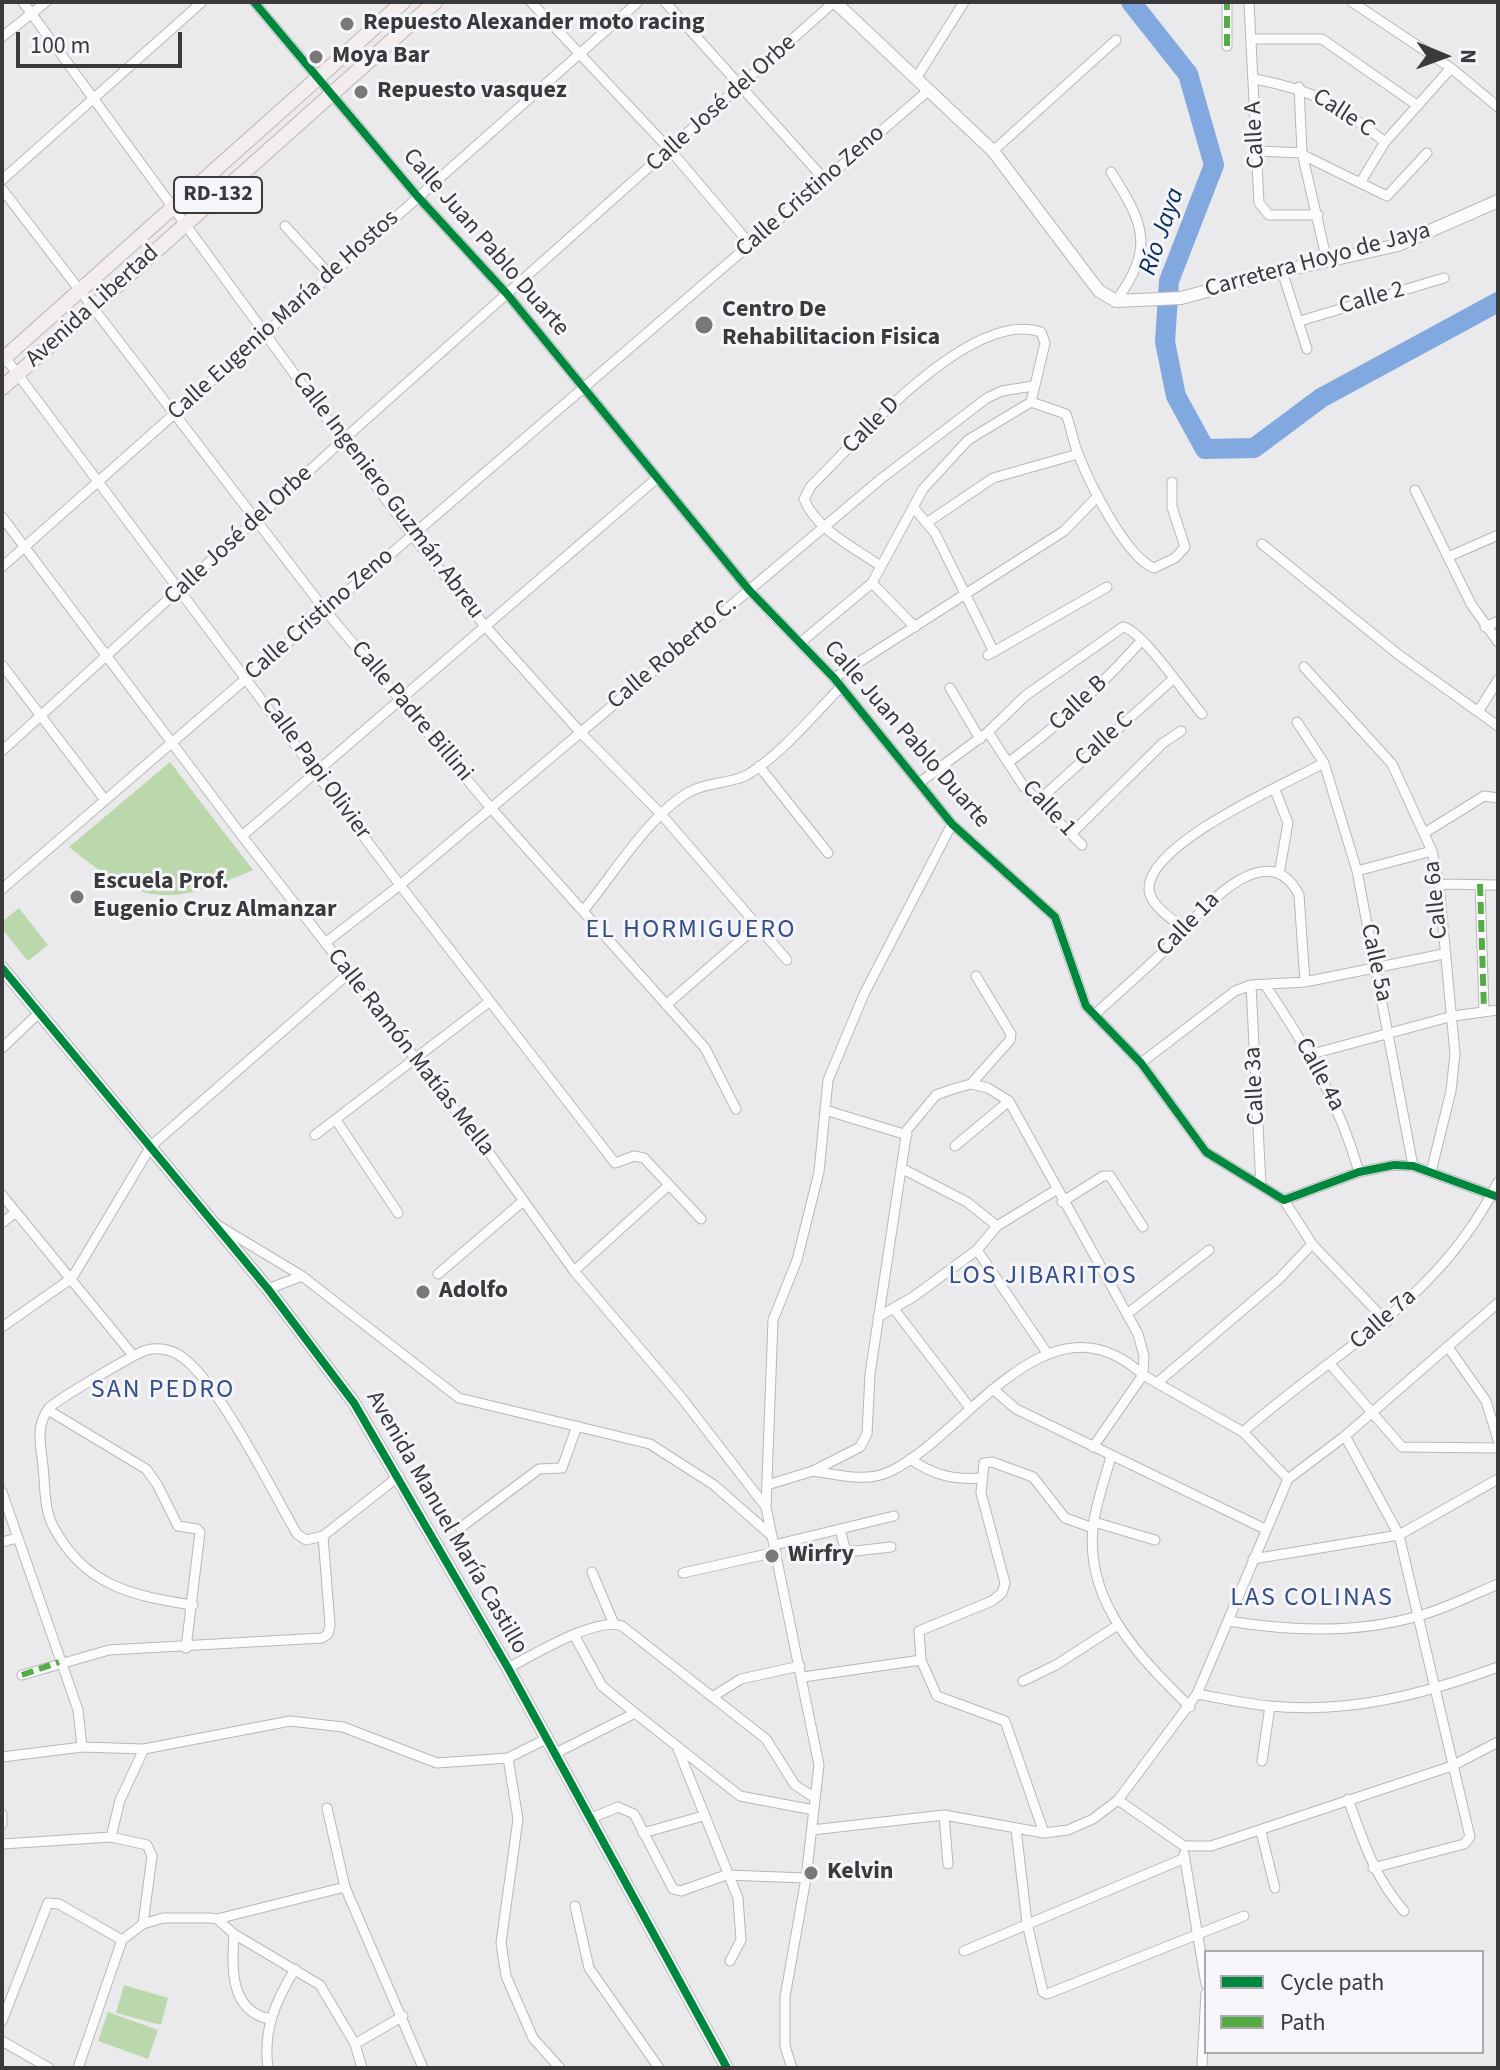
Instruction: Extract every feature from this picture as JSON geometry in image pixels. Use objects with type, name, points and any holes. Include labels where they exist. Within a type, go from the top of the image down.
[{"type":"main road","name":"Avenida Libertad","points":[[3,357],[403,2]]},
{"type":"main road","name":"Avenida Libertad","points":[[2,388],[435,2]]},
{"type":"street","name":"Calle Ingeniero Guzmán Abreu","points":[[23,2],[412,535],[485,626],[581,733],[661,814],[787,960]]},
{"type":"street","points":[[2,37],[46,2]]},
{"type":"street","points":[[2,180],[202,2]]},
{"type":"street","name":"Calle Juan Pablo Duarte","points":[[254,2],[418,197],[507,294],[749,590],[834,678],[952,824],[1055,917],[1086,1006],[1141,1063],[1206,1152],[1284,1200]]},
{"type":"street","points":[[531,2],[671,151],[750,244]]},
{"type":"street","name":"Calle Eugenio María de Hostos","points":[[2,567],[638,2]]},
{"type":"street","points":[[665,2],[825,180]]},
{"type":"street","points":[[835,2],[993,151],[1099,291],[1116,301],[1135,275],[1141,254],[1136,212],[1111,172]]},
{"type":"street","name":"Calle José del Orbe","points":[[2,751],[255,519],[835,2]]},
{"type":"street","points":[[917,77],[964,2]]},
{"type":"street","points":[[1227,2],[1227,46]]},
{"type":"street","name":"Calle A","points":[[1249,2],[1259,203],[1269,215],[1318,215]]},
{"type":"street","points":[[1352,2],[1451,68],[1498,107]]},
{"type":"street","points":[[1251,39],[1322,39],[1418,106]]},
{"type":"street","points":[[993,151],[1116,40]]},
{"type":"street","points":[[1360,183],[1385,142],[1451,68]]},
{"type":"street","name":"Calle C","points":[[1254,79],[1299,87],[1353,117],[1385,142]]},
{"type":"street","points":[[1299,87],[1302,154],[1327,261]]},
{"type":"street","name":"Calle Cristino Zeno","points":[[2,889],[929,90]]},
{"type":"street","points":[[1258,151],[1302,154],[1387,196],[1427,153]]},
{"type":"street","points":[[2,189],[79,289]]},
{"type":"street","name":"Carretera Hoyo de Jaya","points":[[1116,301],[1181,298],[1398,245],[1498,201]]},
{"type":"street","points":[[285,226],[330,275]]},
{"type":"street","points":[[1282,271],[1307,349]]},
{"type":"street","name":"Calle 2","points":[[1300,321],[1444,278]]},
{"type":"street","name":"Calle Padre Billini","points":[[79,289],[91,309],[325,610],[490,807],[705,1048],[736,1109]]},
{"type":"street","name":"Calle D","points":[[879,565],[824,527],[804,499],[811,486],[922,377],[973,342],[1028,328],[1041,332],[1045,343],[1033,386]]},
{"type":"street","name":"Calle Papi Olivier","points":[[3,357],[182,589],[400,885],[615,1163],[634,1156],[644,1158],[669,1185]]},
{"type":"street","points":[[1031,402],[1033,386]]},
{"type":"street","name":"Calle Roberto C.","points":[[325,943],[400,885],[824,527],[987,398],[1002,391],[1033,386]]},
{"type":"street","points":[[1031,402],[1066,414],[1078,454],[1098,496],[1132,551],[1154,568],[1175,558],[1185,547],[1172,507],[1172,482]]},
{"type":"street","points":[[800,643],[872,583],[879,565],[897,540],[923,489],[968,440],[1031,402]]},
{"type":"street","points":[[928,522],[993,478],[1078,454]]},
{"type":"street","points":[[242,836],[656,479]]},
{"type":"street","points":[[1415,490],[1485,627],[1498,642]]},
{"type":"street","points":[[834,678],[1064,531],[1098,496]]},
{"type":"street","points":[[913,507],[928,522],[991,653],[1107,587]]},
{"type":"street","name":"Calle Ramón Matías Mella","points":[[2,517],[574,1271],[681,1397],[766,1507]]},
{"type":"street","points":[[1448,557],[1498,535]]},
{"type":"street","points":[[1262,544],[1399,655],[1498,726]]},
{"type":"street","points":[[872,583],[915,627]]},
{"type":"street","points":[[1485,627],[1498,621]]},
{"type":"street","points":[[919,783],[984,736],[1025,696],[1123,627],[1130,628],[1142,640],[1202,714]]},
{"type":"street","name":"Calle B","points":[[1009,762],[1075,709],[1142,640]]},
{"type":"street","points":[[2,665],[105,800]]},
{"type":"street","name":"Calle 6a","points":[[1304,667],[1392,764],[1426,832],[1432,851],[1439,884],[1443,954],[1453,1016],[1451,1091],[1431,1172]]},
{"type":"street","name":"Calle C","points":[[1038,801],[1172,680]]},
{"type":"street","points":[[1478,712],[1498,680]]},
{"type":"street","points":[[583,911],[661,814],[689,792],[718,780],[736,779],[759,766],[841,687]]},
{"type":"street","name":"Calle 1","points":[[950,688],[984,736],[1009,762],[1024,787],[1082,845]]},
{"type":"street","name":"Calle 5a","points":[[1297,722],[1324,763],[1357,871],[1413,1166]]},
{"type":"street","points":[[1071,834],[1163,743],[1181,731]]},
{"type":"street","points":[[1185,930],[1152,899],[1149,888],[1154,872],[1190,834],[1324,763]]},
{"type":"street","points":[[759,766],[828,853]]},
{"type":"street","points":[[1275,790],[1288,823],[1279,874],[1293,883],[1299,895],[1305,982]]},
{"type":"street","points":[[1426,832],[1484,796],[1498,798]]},
{"type":"street","points":[[792,2068],[785,2046],[785,1997],[806,1878],[819,1765],[766,1507],[773,1320],[797,1260],[815,1187],[828,1080],[864,994],[952,824]]},
{"type":"street","points":[[1357,871],[1432,851]]},
{"type":"street","name":"Calle 1a","points":[[1094,1015],[1185,930],[1223,888],[1261,872],[1279,874]]},
{"type":"street","points":[[1439,884],[1498,885]]},
{"type":"street","points":[[1480,884],[1484,1010]]},
{"type":"street","points":[[666,1005],[757,926]]},
{"type":"street","points":[[1141,1063],[1235,991],[1251,985],[1305,982],[1443,954]]},
{"type":"street","name":"Avenida Manuel María Castillo","points":[[2,968],[268,1289],[354,1403],[508,1668],[727,2068]]},
{"type":"street","points":[[2,1327],[72,1278],[151,1146],[349,973]]},
{"type":"street","points":[[767,1485],[813,1471],[860,1447],[867,1434],[878,1317],[907,1135],[923,1107],[936,1095],[971,1084],[1010,1040],[1011,1034],[976,976]]},
{"type":"street","name":"Calle 3a","points":[[1251,985],[1261,1186]]},
{"type":"street","name":"Calle 4a","points":[[1265,985],[1312,1054],[1339,1110],[1359,1172]]},
{"type":"street","points":[[315,1135],[489,1002]]},
{"type":"street","points":[[1312,1054],[1453,1016],[1498,1010]]},
{"type":"street","points":[[2,1048],[39,1013]]},
{"type":"street","points":[[971,1084],[1000,1092],[1009,1101],[1062,1202],[1127,1314],[1144,1356],[1143,1375],[1093,1447]]},
{"type":"street","points":[[955,1146],[1009,1101]]},
{"type":"street","points":[[825,1110],[907,1135]]},
{"type":"street","points":[[336,1120],[398,1213]]},
{"type":"street","points":[[1387,1322],[1312,1244],[1284,1200],[1359,1172],[1394,1165],[1413,1166],[1495,1195]]},
{"type":"street","points":[[901,1168],[967,1202],[997,1226]]},
{"type":"street","points":[[1062,1202],[1103,1176],[1110,1176],[1143,1227]]},
{"type":"street","name":"Calle 7a","points":[[1243,1432],[1275,1404],[1387,1322],[1443,1267],[1495,1195],[1498,1182]]},
{"type":"street","points":[[574,1271],[669,1185],[701,1219]]},
{"type":"street","points":[[878,1317],[977,1250],[997,1226],[1056,1190]]},
{"type":"street","points":[[2,1195],[132,1354]]},
{"type":"street","points":[[438,1274],[522,1202]]},
{"type":"street","points":[[2,1223],[15,1213]]},
{"type":"street","points":[[214,1223],[302,1276],[459,1398],[650,1444],[714,1485],[774,1544]]},
{"type":"street","points":[[1157,1383],[1279,1279],[1312,1244]]},
{"type":"street","points":[[977,1250],[1047,1353]]},
{"type":"street","points":[[1127,1314],[1209,1250]]},
{"type":"street","points":[[268,1289],[302,1276]]},
{"type":"street","points":[[812,1830],[944,1815],[1044,1833],[1068,1830],[1093,1819],[1118,1800],[1197,1694],[1288,1479],[1373,1413],[1498,1303]]},
{"type":"street","points":[[894,1309],[970,1408]]},
{"type":"street","points":[[1448,1347],[1486,1401],[1498,1440]]},
{"type":"street","points":[[193,1605],[118,1591],[74,1555],[52,1525],[39,1429],[48,1410],[132,1354],[163,1349],[180,1356],[198,1372],[241,1437],[297,1534],[306,1540],[323,1536],[399,1476]]},
{"type":"street","points":[[813,1471],[875,1477],[910,1459],[1018,1368],[1047,1353],[1073,1349],[1094,1350],[1130,1363],[1143,1375],[1243,1432],[1288,1479]]},
{"type":"street","points":[[1330,1364],[1402,1447],[1498,1448]]},
{"type":"street","points":[[993,1389],[1016,1409],[1265,1529]]},
{"type":"street","points":[[48,1410],[146,1469],[178,1526],[197,1529],[193,1605],[186,1648]]},
{"type":"street","points":[[460,1528],[539,1469],[562,1468],[577,1426]]},
{"type":"street","points":[[1345,1436],[1399,1535],[1470,1837],[1464,1844],[1373,1868]]},
{"type":"street","points":[[1111,1456],[1094,1525],[1098,1587],[1118,1625],[1152,1669],[1190,1707]]},
{"type":"street","points":[[910,1459],[931,1473],[958,1479],[981,1478]]},
{"type":"street","points":[[1044,1833],[1005,1721],[937,1696],[921,1660],[919,1631],[992,1601],[1002,1593],[1005,1583],[981,1493],[981,1478],[988,1461],[1020,1470],[1048,1491],[1065,1518],[1155,1540]]},
{"type":"street","points":[[1253,1559],[1399,1535],[1498,1479]]},
{"type":"street","points":[[2,1492],[78,1710],[82,1747]]},
{"type":"street","points":[[683,1573],[774,1544],[894,1516]]},
{"type":"street","points":[[840,1529],[846,1552],[891,1547]]},
{"type":"street","points":[[22,1675],[109,1650],[322,1638],[328,1634],[323,1536]]},
{"type":"street","points":[[2,1542],[17,1538]]},
{"type":"street","points":[[592,1572],[613,1622],[766,1739],[795,1785],[815,1798]]},
{"type":"street","points":[[1228,1621],[1299,1630],[1417,1617],[1498,1584]]},
{"type":"street","points":[[508,1668],[574,1635],[613,1622]]},
{"type":"street","points":[[1023,1681],[1056,1665],[1118,1625]]},
{"type":"street","points":[[574,1635],[602,1686],[740,1796],[814,1810]]},
{"type":"street","points":[[803,1677],[921,1660]]},
{"type":"street","points":[[712,1697],[741,1679],[800,1666]]},
{"type":"street","points":[[1197,1694],[1270,1706],[1371,1703],[1434,1691],[1498,1667]]},
{"type":"street","points":[[1262,1761],[1270,1706]]},
{"type":"street","points":[[554,1754],[635,1713]]},
{"type":"street","points":[[2,1757],[82,1747],[144,1749],[303,1721],[343,1727],[437,1763],[508,1758],[546,1739]]},
{"type":"street","points":[[1118,1800],[1184,1846],[1211,1846],[1261,1832],[1348,1799],[1452,1766],[1498,1742]]},
{"type":"street","points":[[111,1837],[120,1800],[144,1749]]},
{"type":"street","points":[[678,1749],[726,1875],[738,1898],[742,1915],[741,1940],[730,1961]]},
{"type":"street","points":[[508,1758],[518,1819],[501,1943],[506,1976],[533,2038],[560,2068]]},
{"type":"street","points":[[1348,1799],[1373,1868],[1383,1887],[1404,1911]]},
{"type":"street","points":[[589,1819],[618,1807],[634,1814],[673,1889],[681,1891],[726,1875],[806,1878]]},
{"type":"street","points":[[327,1808],[345,1887],[423,2068]]},
{"type":"street","points":[[2,1814],[2,1824]]},
{"type":"street","points":[[944,1815],[948,1864]]},
{"type":"street","points":[[643,1833],[703,1816]]},
{"type":"street","points":[[1016,1829],[1027,1923],[1038,1980],[1047,1994],[1244,1916]]},
{"type":"street","points":[[1261,1832],[1275,1888]]},
{"type":"street","points":[[2,1844],[111,1837],[147,1845],[151,1851],[143,1924]]},
{"type":"street","points":[[1184,1846],[1204,1973]]},
{"type":"street","points":[[964,1951],[1185,1858]]},
{"type":"street","points":[[78,2068],[122,1940],[143,1924],[163,1918],[217,1919],[345,1887]]},
{"type":"street","points":[[2,2021],[48,1903],[59,1904],[122,1940]]},
{"type":"street","points":[[575,1906],[589,1968],[659,2068]]},
{"type":"street","points":[[217,1919],[234,1934],[320,1985],[355,2044],[362,2068]]},
{"type":"street","points":[[234,1934],[234,1977],[239,1998],[250,2012],[270,2019]]},
{"type":"street","points":[[268,2068],[265,2043],[270,2019],[295,1969]]},
{"type":"street","points":[[355,2044],[403,2016]]},
{"type":"street","points":[[1202,2064],[1204,2028]]},
{"type":"street","points":[[2,2041],[49,2068]]},
{"type":"green space","points":[[170,762],[253,870],[199,890],[176,895],[156,894],[116,881],[69,847]]},
{"type":"green space","points":[[19,908],[48,945],[28,961],[2,929],[2,922]]},
{"type":"green space","points":[[124,1985],[168,1998],[161,2025],[116,2013]]},
{"type":"green space","points":[[108,2012],[158,2030],[148,2059],[98,2041]]},
{"type":"waterway","name":"Río Jaya","points":[[1131,2],[1188,74],[1214,165],[1169,281],[1165,342],[1176,396],[1205,449],[1254,448],[1321,398],[1498,302]]},
{"type":"marked path","points":[[1227,2],[1227,46]]},
{"type":"marked path","points":[[1480,884],[1484,1010]]},
{"type":"marked path","points":[[22,1675],[59,1662]]},
{"type":"cycle path","points":[[254,2],[418,197],[507,294],[749,590],[834,678],[952,824],[1055,917],[1086,1006],[1141,1063],[1206,1152],[1284,1200],[1359,1172],[1394,1165],[1413,1166],[1498,1197]]},
{"type":"cycle path","points":[[2,968],[268,1289],[354,1403],[508,1668],[727,2068]]},
{"type":"place","name":"Repuesto Alexander moto racing","points":[[347,24]]},
{"type":"place","name":"Moya Bar","points":[[316,57]]},
{"type":"place","name":"Repuesto vasquez","points":[[361,92]]},
{"type":"place","name":"Centro De Rehabilitacion Fisica","points":[[704,325]]},
{"type":"place","name":"Escuela Prof. Eugenio Cruz Almanzar","points":[[77,897]]},
{"type":"place","name":"Adolfo","points":[[423,1292]]},
{"type":"place","name":"Wirfry","points":[[772,1556]]},
{"type":"place","name":"Kelvin","points":[[811,1873]]},
{"type":"district","name":"EL HORMIGUERO","points":[[691,931]]},
{"type":"district","name":"LOS JIBARITOS","points":[[1043,1277]]},
{"type":"district","name":"SAN PEDRO","points":[[163,1391]]},
{"type":"district","name":"LAS COLINAS","points":[[1312,1599]]}]
